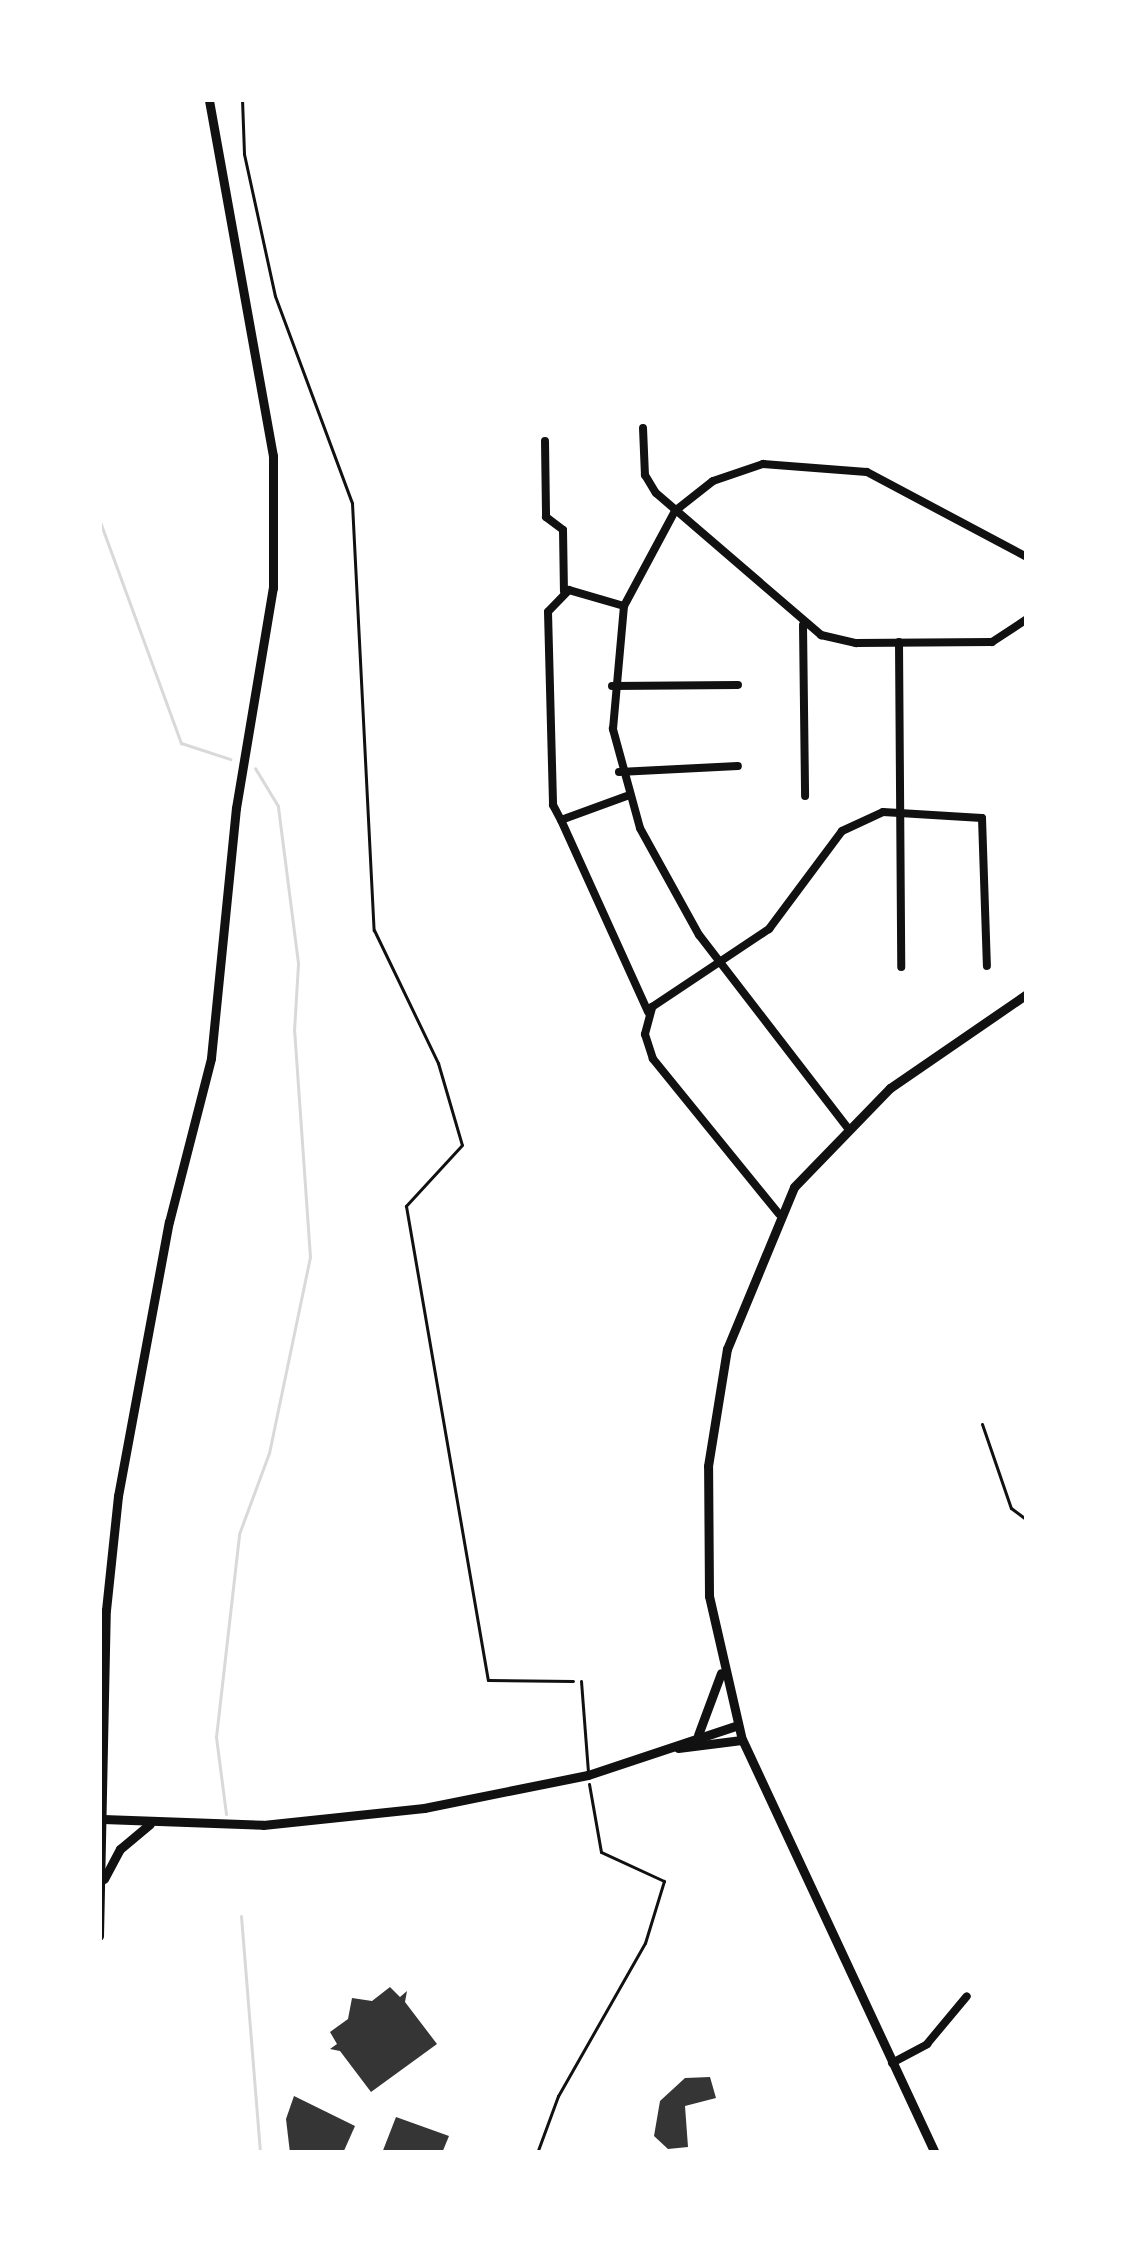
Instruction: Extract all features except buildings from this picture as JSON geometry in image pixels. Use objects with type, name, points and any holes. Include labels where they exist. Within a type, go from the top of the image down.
[{"type":"street","points":[[99,1936],[106,1610],[118,1496],[164,1245],[211,1058],[236,808],[274,565],[273,456],[209,99]]},
{"type":"street","points":[[644,428],[645,475],[675,511],[803,624],[847,643],[992,641],[1027,619]]},
{"type":"street","points":[[544,441],[546,517],[563,530],[564,591],[548,612],[553,805],[649,1013],[645,1043],[653,1059],[778,1214]]},
{"type":"street","points":[[847,1127],[720,963],[669,888],[627,796],[620,772],[612,686],[624,606],[675,511],[747,466],[849,468],[1027,557]]},
{"type":"street","points":[[564,591],[624,606]]},
{"type":"street","points":[[803,624],[805,796]]},
{"type":"street","points":[[899,642],[901,967]]},
{"type":"street","points":[[612,686],[738,685]]},
{"type":"street","points":[[620,772],[738,766]]},
{"type":"street","points":[[562,820],[627,796]]},
{"type":"street","points":[[649,1013],[785,915],[852,822],[901,811],[982,818],[987,966]]},
{"type":"street","points":[[935,2153],[742,1740],[721,1662],[707,1561],[711,1434],[727,1349],[778,1214],[847,1127],[890,1088],[1027,994]]},
{"type":"street","points":[[695,1738],[716,1702],[721,1662]]},
{"type":"street","points":[[103,1819],[150,1824],[383,1814],[588,1775],[738,1725]]},
{"type":"street","points":[[666,1748],[742,1740]]},
{"type":"street","points":[[100,1889],[120,1850],[150,1824]]},
{"type":"street","points":[[891,2063],[927,2044],[967,1996]]},
{"type":"lane","points":[[982,1424],[1011,1508],[1027,1520]]},
{"type":"lane","points":[[581,1681],[588,1775]]},
{"type":"path","points":[[242,99],[244,154],[274,296],[352,503],[374,929],[438,1063],[461,1144],[406,1206],[488,1680],[581,1681]]},
{"type":"path","points":[[537,2153],[601,2018],[645,1943],[664,1881],[601,1852],[588,1775]]},
{"type":"waterway","points":[[99,519],[181,743],[230,759]]},
{"type":"waterway","points":[[226,1814],[216,1737],[239,1534],[269,1453],[310,1257],[294,1031],[298,963],[278,806],[255,768]]},
{"type":"waterway","points":[[241,1916],[260,2153]]}]
